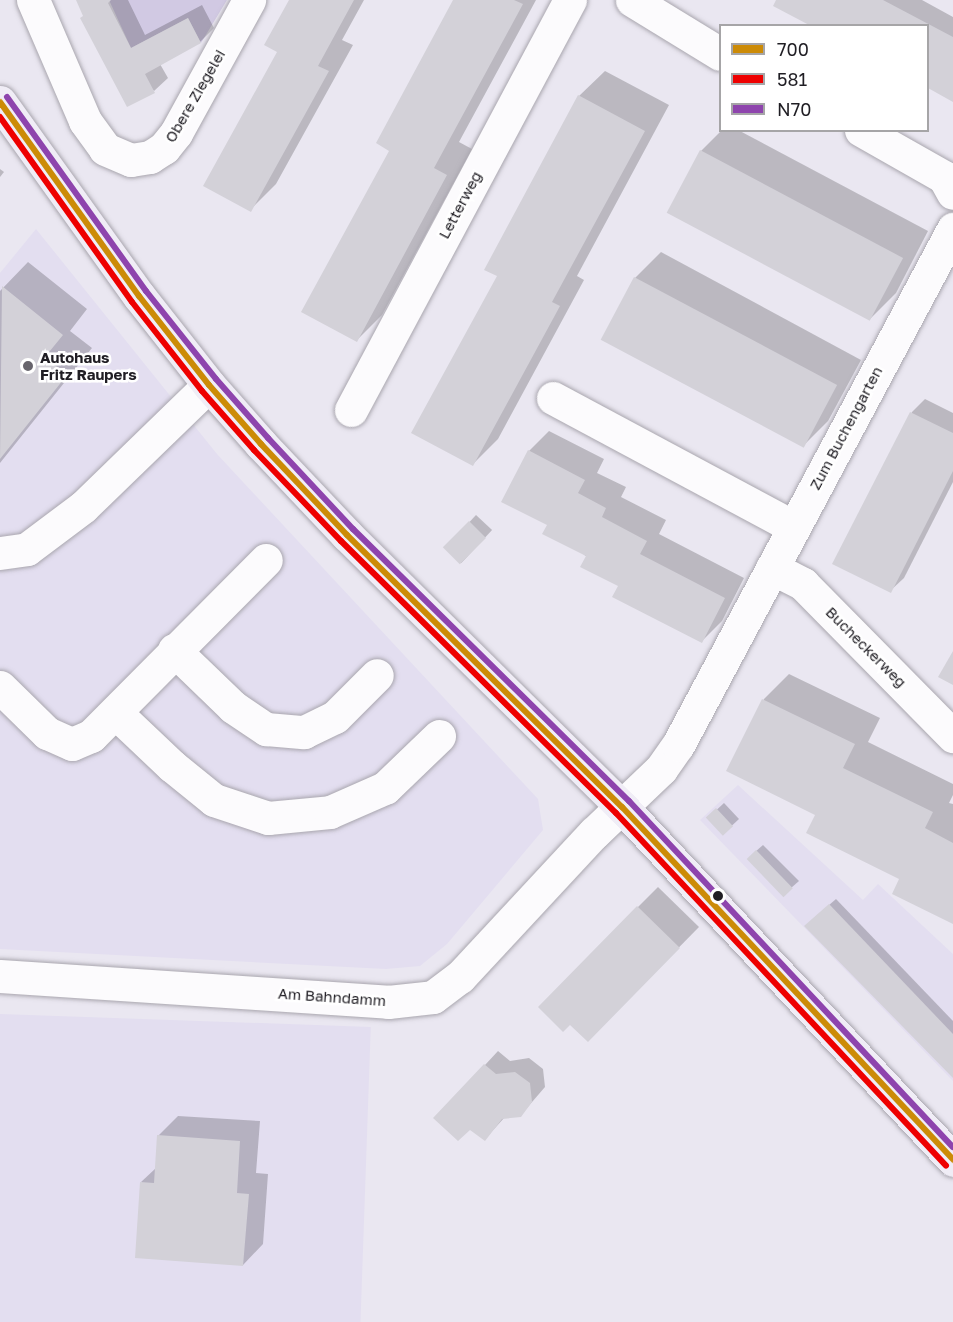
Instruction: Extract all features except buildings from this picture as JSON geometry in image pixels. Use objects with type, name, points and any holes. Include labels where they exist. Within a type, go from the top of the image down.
[{"type":"main road","points":[[0,102],[78,215],[209,385],[347,535],[622,807],[953,1160]]},
{"type":"street","name":"Obere Ziegelei","points":[[33,0],[86,122],[105,149],[132,160],[150,157],[164,148],[176,134],[249,0]]},
{"type":"street","name":"Letterweg","points":[[351,410],[570,0]]},
{"type":"street","points":[[632,0],[719,53]]},
{"type":"street","points":[[865,132],[944,177],[953,193]]},
{"type":"street","name":"Zum Buchengarten","points":[[622,807],[661,769],[678,745],[953,229]]},
{"type":"street","points":[[0,553],[27,549],[83,507],[209,385]]},
{"type":"street","points":[[553,398],[794,527]]},
{"type":"street","points":[[0,687],[47,733],[72,744],[91,736],[266,560]]},
{"type":"street","name":"Bucheckerweg","points":[[772,568],[803,584],[953,736]]},
{"type":"street","points":[[174,650],[233,706],[266,729],[304,732],[335,717],[377,675]]},
{"type":"street","points":[[116,712],[172,766],[214,800],[268,818],[330,812],[385,788],[439,736]]},
{"type":"street","name":"Am Bahndamm","points":[[0,976],[388,1002],[433,997],[460,977],[622,807]]},
{"type":"shaded area","points":[[109,0],[227,0],[201,43],[188,18],[131,48]]},
{"type":"shaded area","points":[[36,229],[217,454],[538,799],[543,830],[447,944],[420,966],[386,969],[0,949],[0,273]]},
{"type":"shaded area","points":[[738,785],[863,900],[878,884],[953,954],[953,1081],[700,820]]},
{"type":"shaded area","points":[[0,1014],[371,1027],[360,1322],[0,1322]]},
{"type":"transit line","name":"N70","points":[[7,97],[146,291],[216,379],[268,438],[353,529],[629,801],[953,1147]]},
{"type":"transit line","name":"700","points":[[0,102],[139,296],[209,385],[261,444],[347,535],[622,807],[953,1160]]},
{"type":"transit line","name":"581","points":[[0,117],[132,302],[202,391],[254,450],[341,541],[616,813],[946,1166]]},
{"type":"place","name":"Autohaus Fritz Raupers","points":[[28,366]]}]
